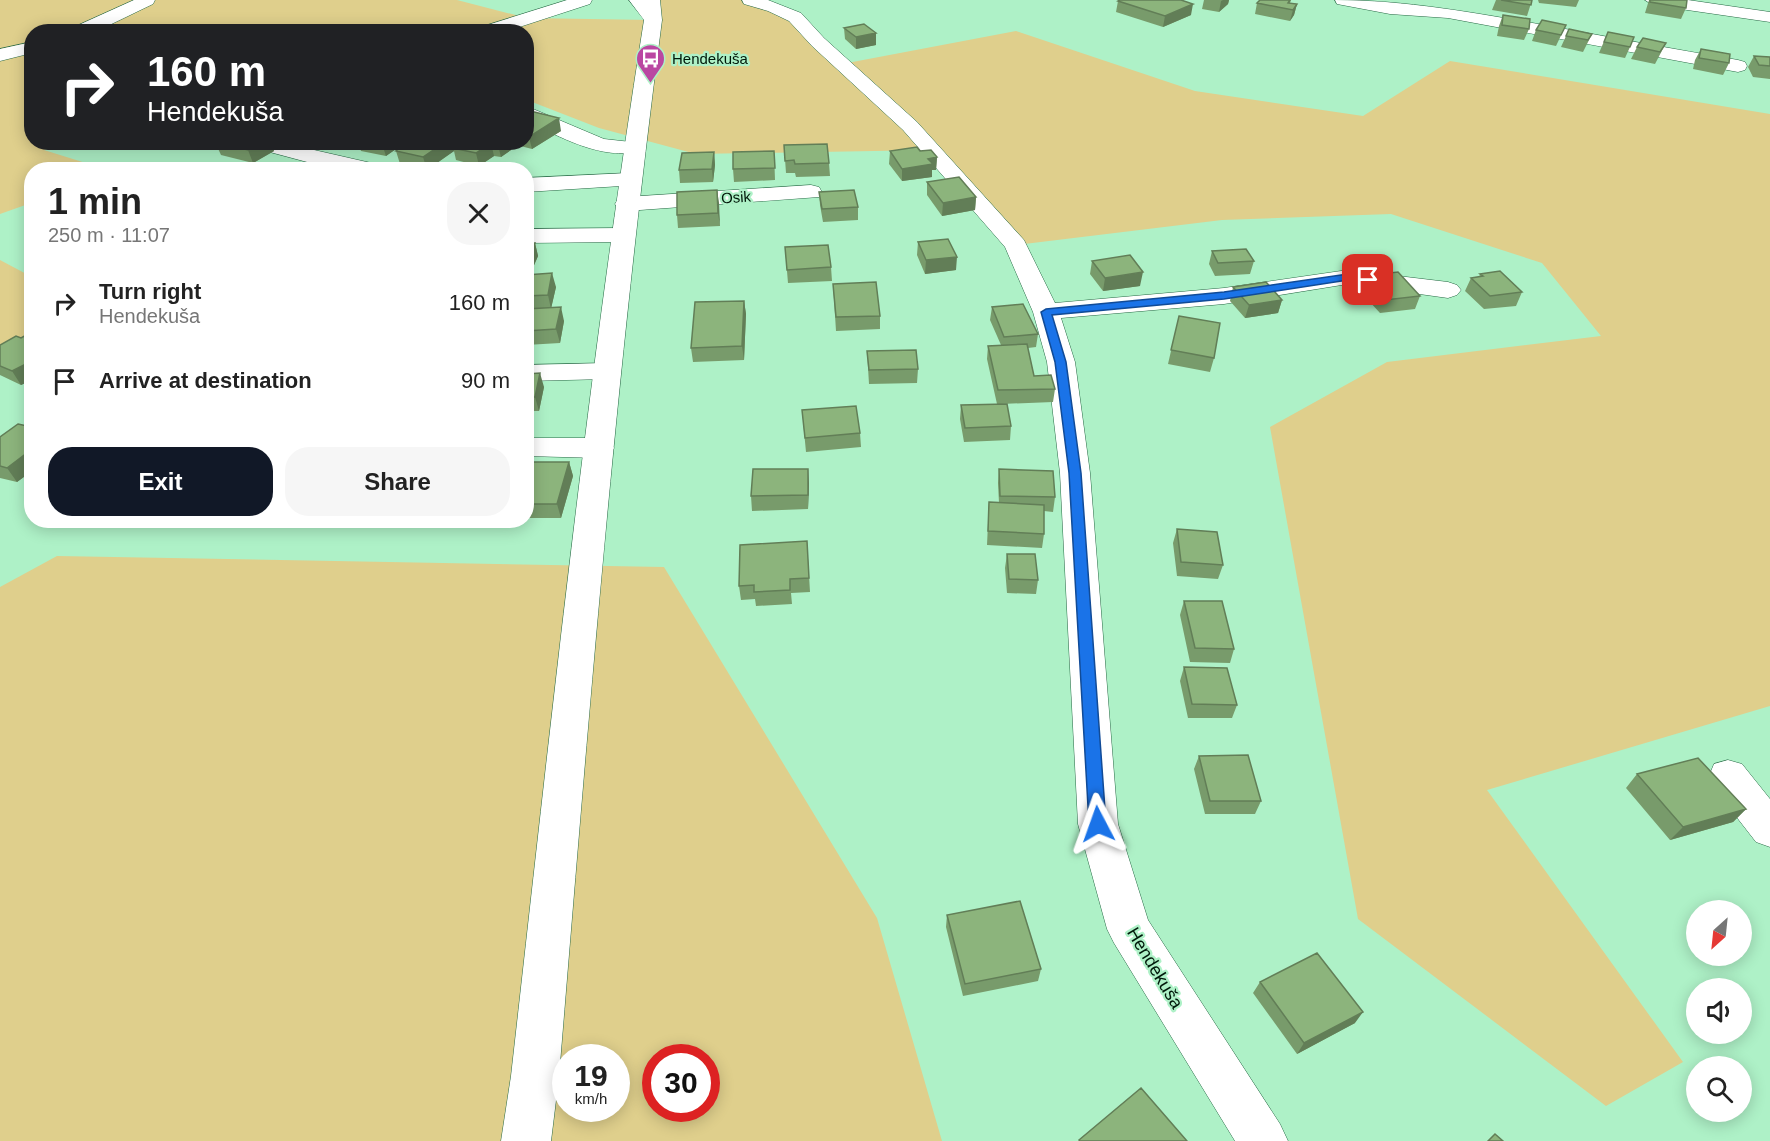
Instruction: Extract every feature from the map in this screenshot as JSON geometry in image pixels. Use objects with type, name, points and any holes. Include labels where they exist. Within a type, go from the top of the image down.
[{"type":"street","points":[[99,24],[147,0]]},
{"type":"street","points":[[509,24],[584,0]]},
{"type":"street","points":[[1343,0],[1390,9],[1448,13],[1738,66]]},
{"type":"street","points":[[1448,13],[1481,0]]},
{"type":"street","points":[[1653,0],[1770,17]]},
{"type":"street","name":"Hendekuša","points":[[769,2],[795,16],[818,42],[910,126],[1016,245],[1046,312],[1060,362],[1075,473],[1098,824],[1129,929],[1263,1141]]},
{"type":"street","points":[[526,1141],[535,1076],[607,371],[647,7]]},
{"type":"street","points":[[0,55],[24,48]]},
{"type":"street","points":[[534,116],[601,145],[633,147]]},
{"type":"street","points":[[283,150],[332,162]]},
{"type":"street","points":[[312,158],[328,150]]},
{"type":"street","name":"Osik","points":[[534,187],[626,206]]},
{"type":"street","name":"Osik","points":[[534,234],[626,206],[811,192]]},
{"type":"street","points":[[1046,312],[1224,296],[1348,277],[1448,290]]},
{"type":"street","points":[[534,373],[607,371]]},
{"type":"street","points":[[534,447],[599,448]]},
{"type":"street","points":[[1728,776],[1770,829]]},
{"type":"shaded area","points":[[0,0],[457,0],[527,18],[652,20],[656,0],[750,0],[774,7],[842,64],[1016,31],[1195,91],[1363,116],[1450,61],[1770,114],[1770,706],[1487,790],[1683,1062],[1606,1106],[1358,919],[1270,427],[1387,362],[1601,336],[1542,263],[1391,214],[1222,220],[1016,245],[931,150],[696,154],[599,128],[534,103],[534,24],[24,24],[24,150],[44,150],[83,162],[24,162],[24,205],[0,214]]},
{"type":"shaded area","points":[[0,260],[24,273],[24,345],[0,364]]},
{"type":"shaded area","points":[[57,556],[664,567],[877,918],[942,1141],[0,1141],[0,587]]},
{"type":"building","points":[[1181,0],[1193,4],[1165,16],[1118,1]]},
{"type":"building","points":[[1260,0],[1290,0],[1288,3],[1297,4],[1293,10],[1257,3]]},
{"type":"building","points":[[1501,0],[1532,0],[1531,5]]},
{"type":"building","points":[[1650,0],[1687,0],[1686,8],[1650,2]]},
{"type":"building","points":[[1503,15],[1530,19],[1529,29],[1502,25]]},
{"type":"building","points":[[1542,20],[1566,25],[1561,35],[1536,30]]},
{"type":"building","points":[[864,24],[876,33],[856,37],[844,28]]},
{"type":"building","points":[[1569,29],[1592,34],[1588,40],[1566,36]]},
{"type":"building","points":[[1608,32],[1634,37],[1630,47],[1604,42]]},
{"type":"building","points":[[1643,38],[1666,43],[1660,52],[1637,47]]},
{"type":"building","points":[[1701,49],[1730,54],[1729,63],[1699,58]]},
{"type":"building","points":[[1754,56],[1770,57],[1770,66],[1759,65]]},
{"type":"building","points":[[534,112],[559,118],[534,134]]},
{"type":"building","points":[[827,144],[829,163],[795,164],[794,160],[785,161],[784,145]]},
{"type":"building","points":[[917,147],[920,151],[931,150],[937,157],[928,159],[933,164],[902,169],[890,151]]},
{"type":"building","points":[[397,150],[433,150],[423,157]]},
{"type":"building","points":[[462,150],[480,150],[476,153]]},
{"type":"building","points":[[774,151],[775,168],[733,169],[733,152]]},
{"type":"building","points":[[714,152],[712,169],[679,170],[682,153]]},
{"type":"building","points":[[959,177],[976,197],[943,203],[927,182]]},
{"type":"building","points":[[717,190],[718,213],[677,215],[677,192]]},
{"type":"building","points":[[854,190],[858,207],[822,209],[819,192]]},
{"type":"building","points":[[948,239],[957,257],[926,260],[918,242]]},
{"type":"building","points":[[828,245],[831,267],[787,270],[785,247]]},
{"type":"building","points":[[1246,249],[1254,261],[1218,263],[1212,251]]},
{"type":"building","points":[[1130,255],[1143,272],[1105,278],[1092,261]]},
{"type":"building","points":[[1500,271],[1522,292],[1490,296],[1471,278]]},
{"type":"building","points":[[1398,272],[1420,296],[1385,300],[1363,276]]},
{"type":"building","points":[[552,273],[548,295],[534,296],[534,274]]},
{"type":"building","points":[[876,282],[880,316],[836,317],[833,284]]},
{"type":"building","points":[[1266,282],[1282,300],[1249,305],[1233,287]]},
{"type":"building","points":[[744,301],[742,346],[691,348],[695,302]]},
{"type":"building","points":[[1023,304],[1038,334],[1004,337],[992,307]]},
{"type":"building","points":[[561,307],[556,329],[534,330],[534,309]]},
{"type":"building","points":[[1179,316],[1220,323],[1214,358],[1171,350]]},
{"type":"building","points":[[16,336],[21,338],[24,336],[24,365],[12,371],[0,366],[0,345]]},
{"type":"building","points":[[1027,344],[1034,376],[1051,375],[1055,389],[998,390],[988,346]]},
{"type":"building","points":[[916,350],[918,369],[869,370],[867,351]]},
{"type":"building","points":[[534,373],[540,373],[535,397],[534,397]]},
{"type":"building","points":[[1007,404],[1011,426],[965,428],[961,405]]},
{"type":"building","points":[[856,406],[860,433],[805,438],[802,410]]},
{"type":"building","points":[[18,424],[24,425],[24,455],[7,468],[0,466],[0,437]]},
{"type":"building","points":[[534,462],[569,462],[557,504],[534,504]]},
{"type":"building","points":[[753,469],[808,469],[808,495],[751,496]]},
{"type":"building","points":[[999,469],[1053,471],[1055,497],[1000,496]]},
{"type":"building","points":[[989,502],[1044,505],[1044,534],[988,531]]},
{"type":"building","points":[[1177,529],[1217,532],[1223,565],[1181,562]]},
{"type":"building","points":[[807,541],[809,578],[790,579],[790,590],[754,592],[754,585],[739,586],[740,545]]},
{"type":"building","points":[[1007,554],[1035,554],[1038,580],[1009,579]]},
{"type":"building","points":[[1184,601],[1222,601],[1234,649],[1195,648]]},
{"type":"building","points":[[1184,667],[1227,668],[1237,705],[1192,704]]},
{"type":"building","points":[[1248,755],[1261,801],[1210,801],[1199,756]]},
{"type":"building","points":[[1698,758],[1746,809],[1683,827],[1637,774]]},
{"type":"building","points":[[1020,901],[1041,969],[965,984],[947,915]]},
{"type":"building","points":[[1317,953],[1363,1012],[1304,1043],[1260,982]]},
{"type":"building","points":[[1141,1088],[1187,1141],[1079,1140]]},
{"type":"building","points":[[1495,1134],[1503,1141],[1488,1141]]},
{"type":"place","name":"Hendekuša","points":[[651,84]]},
{"type":"route","points":[[1098,824],[1075,473],[1060,362],[1046,312],[1224,296],[1348,277],[1368,280]]}]
